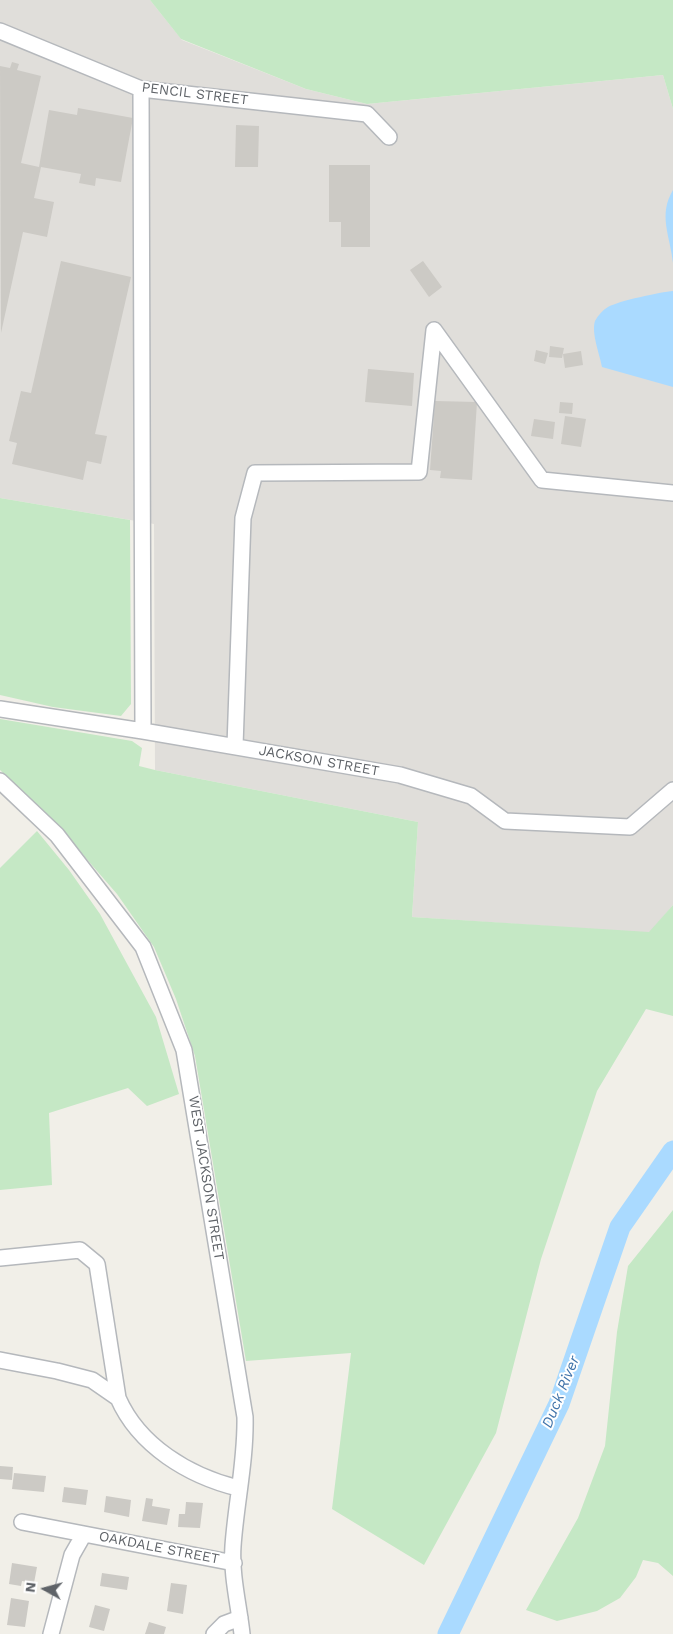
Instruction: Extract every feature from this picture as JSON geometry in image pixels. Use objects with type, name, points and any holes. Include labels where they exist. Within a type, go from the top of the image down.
[{"type":"street","name":"PENCIL STREET","points":[[0,31],[141,89],[367,114],[389,137]]},
{"type":"street","points":[[141,89],[143,730]]},
{"type":"street","points":[[235,746],[243,518],[255,473],[419,472],[434,330],[542,480],[673,493]]},
{"type":"street","name":"JACKSON STREET","points":[[0,709],[143,730],[400,775],[471,796],[506,821],[630,827],[673,790]]},
{"type":"street","name":"WEST JACKSON STREET","points":[[0,780],[57,835],[143,947],[184,1050],[245,1417],[246,1447],[238,1488],[233,1549],[242,1634]]},
{"type":"street","points":[[0,1258],[80,1250],[97,1264],[118,1398],[126,1417],[142,1436],[162,1452],[200,1475],[238,1488]]},
{"type":"street","points":[[0,1360],[57,1370],[92,1380],[118,1398]]},
{"type":"street","name":"OAKDALE STREET","points":[[22,1522],[234,1563]]},
{"type":"street","name":"OAKDALE STREET","points":[[51,1634],[72,1554],[84,1534]]},
{"type":"street","points":[[214,1634],[224,1624],[240,1618]]},
{"type":"shaded area","points":[[0,0],[150,0],[182,40],[306,89],[367,104],[663,75],[673,109],[673,905],[650,933],[412,917],[418,822],[155,770],[154,524],[0,498]]},
{"type":"green space","points":[[150,0],[673,0],[673,109],[663,75],[367,104],[306,89],[181,39]]},
{"type":"green space","points":[[0,498],[130,520],[131,704],[121,716],[53,707],[0,695]]},
{"type":"green space","points":[[0,719],[132,741],[142,748],[139,766],[155,770],[418,822],[412,917],[649,932],[673,905],[673,1016],[646,1009],[597,1091],[541,1259],[496,1433],[424,1565],[332,1509],[351,1353],[246,1361],[195,1056],[176,999],[154,947],[117,894],[64,833],[0,770]]},
{"type":"green space","points":[[37,831],[69,870],[100,914],[156,1017],[179,1094],[147,1106],[128,1088],[49,1113],[52,1185],[0,1190],[0,868]]},
{"type":"green space","points":[[673,1210],[673,1576],[658,1563],[643,1560],[636,1577],[620,1598],[597,1611],[557,1621],[526,1610],[578,1518],[605,1446],[617,1332],[628,1266]]},
{"type":"water","points":[[673,190],[673,263],[666,225],[666,208]]},
{"type":"water","points":[[673,291],[673,387],[602,367],[594,332],[595,321],[601,313],[608,307],[621,302]]},
{"type":"building","points":[[12,62],[19,64],[17,70],[41,76],[21,163],[39,167],[49,110],[77,115],[78,108],[133,118],[121,182],[96,178],[95,186],[79,183],[81,174],[41,167],[34,198],[54,202],[47,237],[23,232],[1,333],[0,66],[10,68]]},
{"type":"building","points":[[236,125],[259,126],[258,167],[235,167]]},
{"type":"building","points":[[329,165],[370,165],[370,247],[341,247],[341,222],[329,222]]},
{"type":"building","points":[[61,261],[131,277],[95,434],[107,436],[101,464],[87,461],[83,480],[12,464],[17,443],[9,441],[21,391],[31,393]]},
{"type":"building","points":[[423,261],[442,287],[429,297],[410,270]]},
{"type":"building","points":[[550,346],[564,348],[562,358],[549,357]]},
{"type":"building","points":[[536,350],[548,353],[545,364],[534,361]]},
{"type":"building","points":[[581,351],[583,365],[565,368],[563,354]]},
{"type":"building","points":[[368,369],[414,373],[412,406],[365,402]]},
{"type":"building","points":[[435,401],[477,402],[472,480],[440,478],[441,471],[430,470]]},
{"type":"building","points":[[560,402],[573,403],[572,414],[559,413]]},
{"type":"building","points":[[565,416],[586,419],[581,447],[561,444]]},
{"type":"building","points":[[534,419],[555,422],[553,439],[531,436]]},
{"type":"building","points":[[0,1466],[13,1467],[12,1480],[0,1479]]},
{"type":"building","points":[[14,1473],[46,1476],[44,1492],[12,1489]]},
{"type":"building","points":[[64,1487],[88,1490],[86,1505],[62,1502]]},
{"type":"building","points":[[106,1496],[131,1500],[129,1517],[104,1512]]},
{"type":"building","points":[[146,1498],[153,1499],[152,1506],[170,1509],[167,1525],[142,1521]]},
{"type":"building","points":[[186,1502],[203,1503],[200,1528],[178,1527],[179,1514],[185,1514]]},
{"type":"building","points":[[12,1563],[37,1567],[34,1583],[22,1581],[21,1586],[9,1584]]},
{"type":"building","points":[[102,1573],[129,1577],[127,1590],[100,1586]]},
{"type":"building","points":[[171,1583],[187,1585],[183,1614],[167,1611]]},
{"type":"building","points":[[11,1598],[29,1601],[25,1627],[7,1625]]},
{"type":"building","points":[[95,1605],[110,1609],[104,1631],[89,1627]]},
{"type":"building","points":[[149,1622],[166,1627],[164,1634],[145,1634]]},
{"type":"waterway","name":"Duck River","points":[[448,1634],[559,1404],[620,1227],[673,1151]]}]
